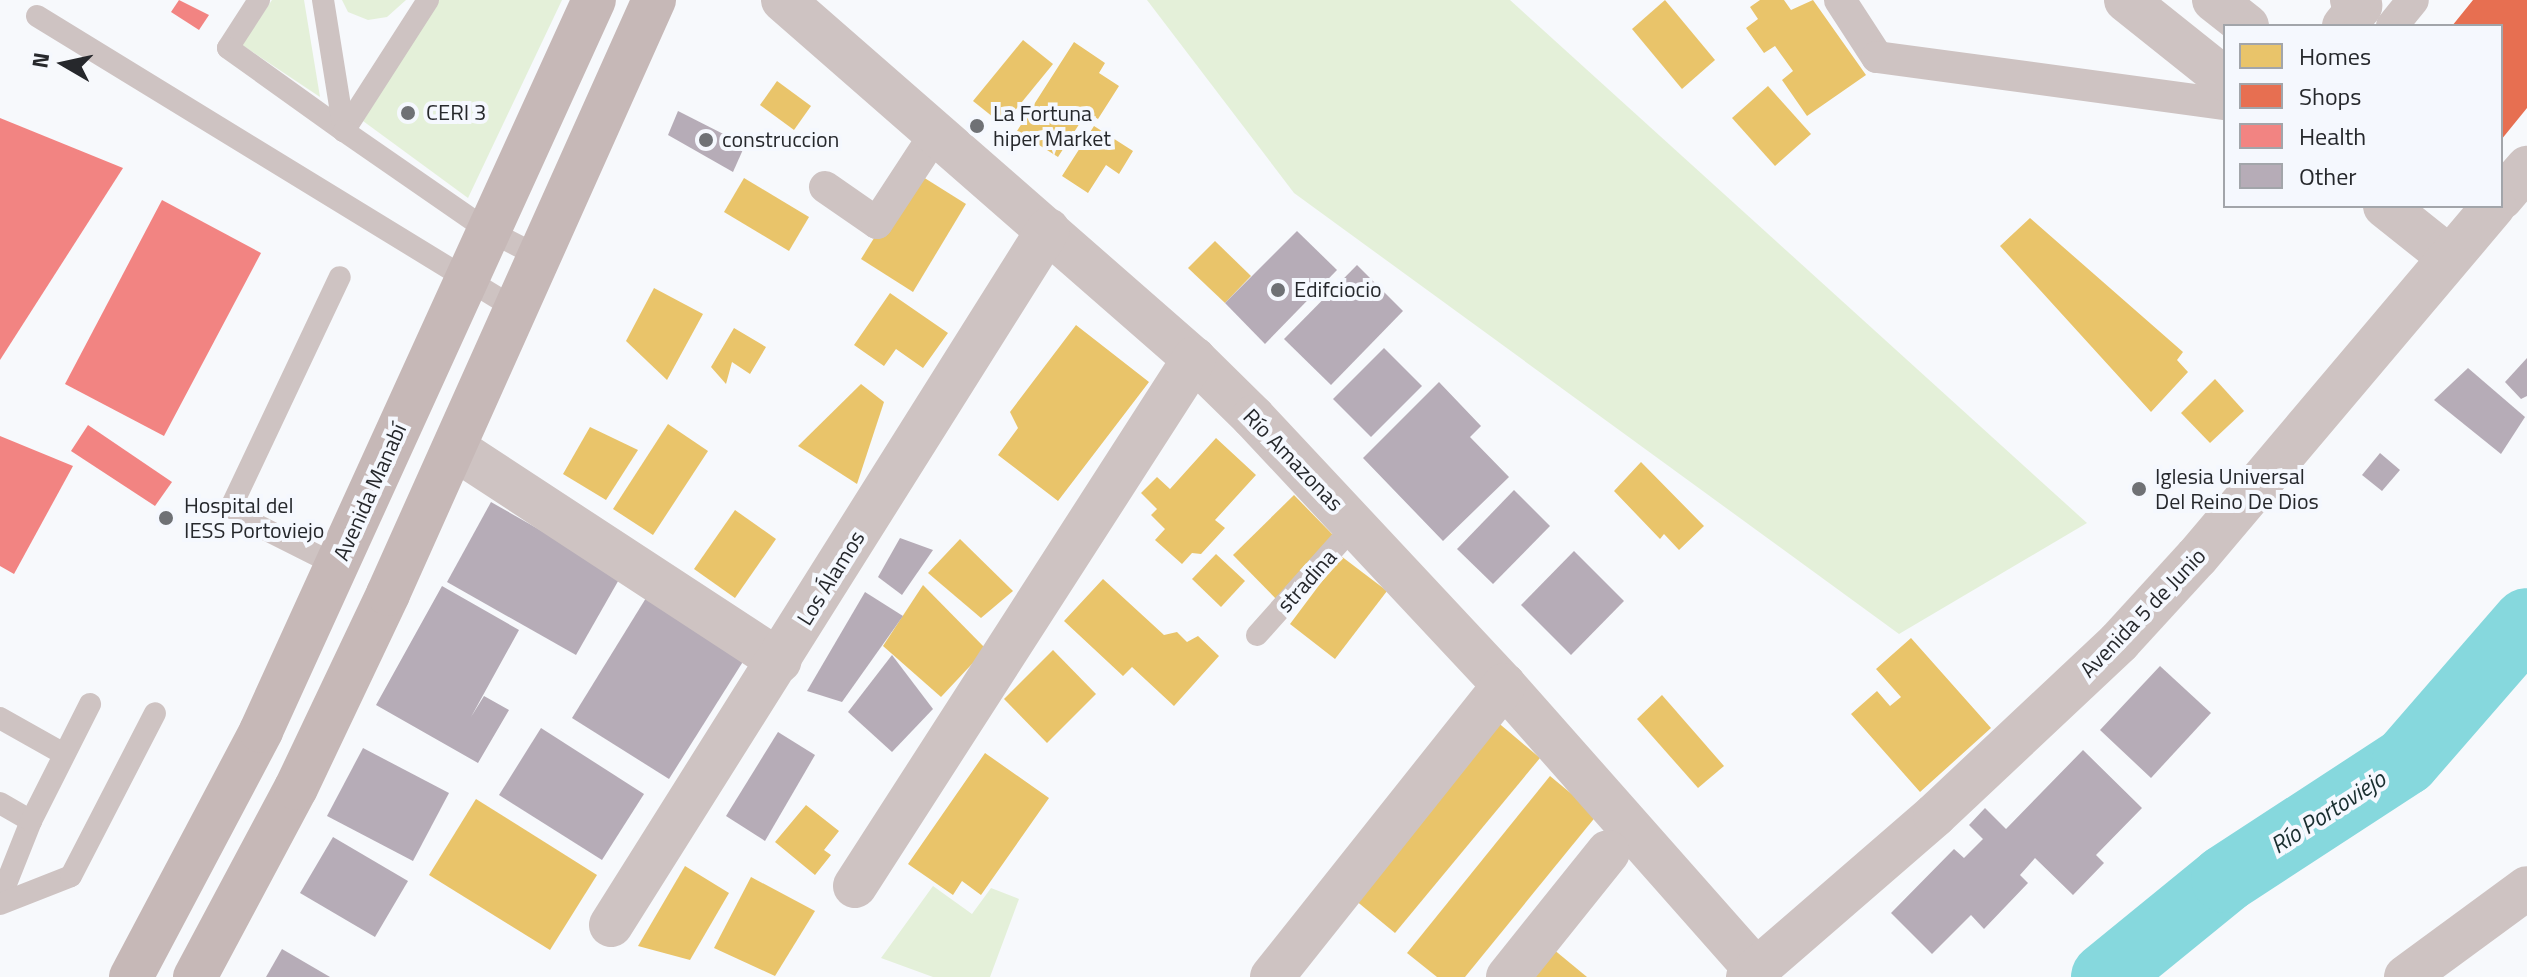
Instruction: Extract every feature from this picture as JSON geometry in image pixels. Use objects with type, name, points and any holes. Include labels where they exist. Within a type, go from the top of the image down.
[{"type":"main road","name":"Avenida Manabí","points":[[131,977],[261,731],[594,0]]},
{"type":"main road","points":[[195,977],[296,788],[454,448],[654,0]]},
{"type":"street","name":"Río Amazonas","points":[[783,0],[1194,359],[1504,685],[1752,973]]},
{"type":"street","points":[[1840,0],[1877,57],[2223,104]]},
{"type":"street","points":[[2126,0],[2223,77]]},
{"type":"street","points":[[2214,0],[2244,24]]},
{"type":"street","points":[[2346,24],[2360,6],[2352,0]]},
{"type":"street","points":[[2394,24],[2413,0]]},
{"type":"street","points":[[825,187],[877,223],[936,133]]},
{"type":"street","name":"Avenida 5 de Junio","points":[[2503,191],[2527,168]]},
{"type":"street","points":[[2388,208],[2449,257]]},
{"type":"street","name":"Avenida 5 de Junio","points":[[1752,973],[1935,815],[2119,642],[2197,557],[2449,257],[2485,208]]},
{"type":"street","name":"Los Álamos","points":[[611,925],[1048,230]]},
{"type":"street","points":[[855,886],[1194,359]]},
{"type":"street","points":[[454,448],[779,661]]},
{"type":"street","points":[[1272,977],[1504,685]]},
{"type":"street","points":[[1508,977],[1608,852]]},
{"type":"street","points":[[2406,977],[2527,888]]},
{"type":"lane","points":[[259,0],[228,48],[487,230],[538,256]]},
{"type":"lane","points":[[323,0],[344,131]]},
{"type":"lane","points":[[344,131],[428,0]]},
{"type":"lane","points":[[37,16],[514,308]]},
{"type":"lane","points":[[338,566],[241,517],[232,505],[340,277]]},
{"type":"lane","name":"stradina","points":[[1257,635],[1355,525]]},
{"type":"lane","points":[[0,901],[31,821],[90,704]]},
{"type":"lane","points":[[0,901],[71,876],[155,713]]},
{"type":"lane","points":[[0,718],[64,754]]},
{"type":"lane","points":[[0,803],[31,821]]},
{"type":"green space","points":[[272,0],[304,0],[320,97],[242,45]]},
{"type":"green space","points":[[342,0],[406,0],[387,17],[368,20],[348,12]]},
{"type":"green space","points":[[439,0],[562,0],[468,198],[363,121]]},
{"type":"green space","points":[[1147,0],[1510,0],[2087,523],[1899,634],[1294,193]]},
{"type":"green space","points":[[933,886],[972,914],[991,888],[1019,899],[990,977],[933,977],[881,958]]},
{"type":"building: Homes","points":[[1665,0],[1715,60],[1682,89],[1632,29]]},
{"type":"building: Homes","points":[[1760,0],[1784,0],[1791,10],[1813,0],[1866,75],[1807,116],[1782,80],[1793,71],[1775,46],[1764,53],[1746,28],[1758,19],[1750,7]]},
{"type":"building: Homes","points":[[1023,40],[1053,64],[1003,125],[973,101]]},
{"type":"building: Homes","points":[[1074,42],[1105,63],[1099,73],[1119,86],[1098,119],[1087,112],[1058,157],[1017,131]]},
{"type":"building: Homes","points":[[777,81],[811,106],[794,130],[760,105]]},
{"type":"building: Homes","points":[[1768,86],[1811,134],[1775,166],[1732,118]]},
{"type":"building: Homes","points":[[1094,126],[1133,151],[1119,174],[1106,165],[1088,193],[1062,176]]},
{"type":"building: Homes","points":[[915,172],[966,204],[913,292],[861,259]]},
{"type":"building: Homes","points":[[744,178],[809,217],[789,251],[724,212]]},
{"type":"building: Homes","points":[[2030,218],[2183,352],[2177,360],[2188,372],[2151,412],[2000,246]]},
{"type":"building: Homes","points":[[1215,241],[1251,276],[1225,303],[1188,268]]},
{"type":"building: Homes","points":[[654,288],[703,314],[667,380],[626,341]]},
{"type":"building: Homes","points":[[890,293],[948,333],[923,368],[896,349],[884,366],[854,345]]},
{"type":"building: Homes","points":[[1076,325],[1149,382],[1058,501],[998,455],[1018,428],[1010,412]]},
{"type":"building: Homes","points":[[734,328],[766,347],[750,374],[732,362],[726,384],[711,367]]},
{"type":"building: Homes","points":[[2215,379],[2244,411],[2210,443],[2181,413]]},
{"type":"building: Homes","points":[[861,384],[884,402],[857,484],[798,446]]},
{"type":"building: Homes","points":[[668,424],[708,451],[653,535],[613,509]]},
{"type":"building: Homes","points":[[590,427],[638,450],[606,500],[563,474]]},
{"type":"building: Homes","points":[[1216,438],[1256,475],[1215,520],[1225,528],[1201,554],[1192,553],[1182,564],[1155,540],[1165,529],[1151,515],[1157,509],[1141,493],[1157,477],[1170,489]]},
{"type":"building: Homes","points":[[1641,462],[1704,526],[1679,550],[1664,534],[1660,539],[1614,491]]},
{"type":"building: Homes","points":[[1294,495],[1334,536],[1279,602],[1233,555]]},
{"type":"building: Homes","points":[[735,510],[776,539],[735,598],[694,569]]},
{"type":"building: Homes","points":[[960,539],[1013,591],[981,618],[928,573]]},
{"type":"building: Homes","points":[[1216,554],[1245,581],[1221,607],[1192,579]]},
{"type":"building: Homes","points":[[1341,556],[1387,591],[1335,659],[1290,624]]},
{"type":"building: Homes","points":[[1103,579],[1164,635],[1177,632],[1187,642],[1198,636],[1219,656],[1174,706],[1132,667],[1123,676],[1064,621]]},
{"type":"building: Homes","points":[[923,585],[986,649],[941,697],[883,646]]},
{"type":"building: Homes","points":[[1911,638],[1991,728],[1920,792],[1851,714],[1877,691],[1890,706],[1901,697],[1876,669]]},
{"type":"building: Homes","points":[[1053,650],[1096,694],[1047,743],[1004,699]]},
{"type":"building: Homes","points":[[1662,695],[1724,766],[1698,788],[1637,719]]},
{"type":"building: Homes","points":[[1495,720],[1540,758],[1395,933],[1349,895]]},
{"type":"building: Homes","points":[[985,753],[1049,798],[981,895],[962,881],[953,895],[908,864]]},
{"type":"building: Homes","points":[[1550,776],[1597,815],[1465,977],[1437,977],[1407,953]]},
{"type":"building: Homes","points":[[476,799],[597,875],[550,950],[429,875]]},
{"type":"building: Homes","points":[[806,805],[839,831],[824,850],[831,855],[815,875],[775,842]]},
{"type":"building: Homes","points":[[685,866],[729,893],[690,960],[638,946]]},
{"type":"building: Homes","points":[[751,877],[815,911],[775,976],[714,948]]},
{"type":"building: Homes","points":[[1547,944],[1587,977],[1520,977]]},
{"type":"building: Shops","points":[[2473,0],[2527,0],[2527,108],[2503,138],[2503,24],[2454,24]]},
{"type":"building: Health","points":[[179,0],[209,15],[199,30],[171,12]]},
{"type":"building: Health","points":[[0,118],[123,168],[0,360]]},
{"type":"building: Health","points":[[162,200],[261,253],[164,436],[65,384]]},
{"type":"building: Health","points":[[88,425],[172,482],[155,506],[71,451]]},
{"type":"building: Health","points":[[0,436],[73,466],[14,574],[0,566]]},
{"type":"building: Other","name":"construccion","points":[[678,111],[745,145],[733,172],[668,135]]},
{"type":"building: Other","name":"Edifciocio","points":[[1297,231],[1337,270],[1265,344],[1225,303]]},
{"type":"building: Other","points":[[1357,265],[1403,311],[1331,385],[1284,339]]},
{"type":"building: Other","points":[[1384,348],[1422,386],[1371,437],[1333,399]]},
{"type":"building: Other","points":[[2527,358],[2527,396],[2521,399],[2505,382]]},
{"type":"building: Other","points":[[2468,368],[2525,417],[2501,454],[2434,400]]},
{"type":"building: Other","points":[[1439,382],[1481,426],[1470,437],[1509,477],[1443,541],[1363,458]]},
{"type":"building: Other","points":[[2380,453],[2400,470],[2382,491],[2362,475]]},
{"type":"building: Other","points":[[1514,490],[1550,526],[1493,584],[1457,549]]},
{"type":"building: Other","points":[[491,502],[621,576],[576,655],[447,582]]},
{"type":"building: Other","points":[[900,538],[933,550],[902,595],[878,577]]},
{"type":"building: Other","points":[[1574,551],[1624,601],[1571,655],[1521,605]]},
{"type":"building: Other","points":[[442,586],[519,630],[471,717],[484,696],[509,710],[478,763],[376,705]]},
{"type":"building: Other","points":[[865,592],[903,616],[842,702],[807,691]]},
{"type":"building: Other","points":[[646,598],[744,660],[669,779],[572,718]]},
{"type":"building: Other","points":[[892,655],[933,709],[892,752],[848,712]]},
{"type":"building: Other","points":[[2160,666],[2211,713],[2151,778],[2100,730]]},
{"type":"building: Other","points":[[541,728],[644,794],[602,860],[499,795]]},
{"type":"building: Other","points":[[778,732],[815,755],[765,841],[726,816]]},
{"type":"building: Other","points":[[363,748],[449,793],[413,861],[327,816]]},
{"type":"building: Other","points":[[2083,750],[2142,808],[2096,855],[2104,863],[2073,895],[2035,858],[2020,875],[2028,883],[1984,929],[1971,915],[1932,954],[1891,913],[1954,849],[1964,858],[1983,839],[1969,825],[1985,808],[2006,829]]},
{"type":"building: Other","points":[[333,837],[408,881],[375,937],[300,893]]},
{"type":"building: Other","points":[[282,949],[330,977],[266,977]]},
{"type":"waterway","name":"Río Portoviejo","points":[[2105,977],[2225,879],[2406,761],[2527,622]]},
{"type":"place","name":"CERI 3","points":[[408,113]]},
{"type":"place","name":"La Fortuna hiper Market","points":[[977,126]]},
{"type":"place","name":"construccion","points":[[706,140]]},
{"type":"place","name":"Edifciocio","points":[[1278,290]]},
{"type":"place","name":"Iglesia Universal Del Reino De Dios","points":[[2139,489]]},
{"type":"place","name":"Hospital del IESS Portoviejo","points":[[166,518]]}]
